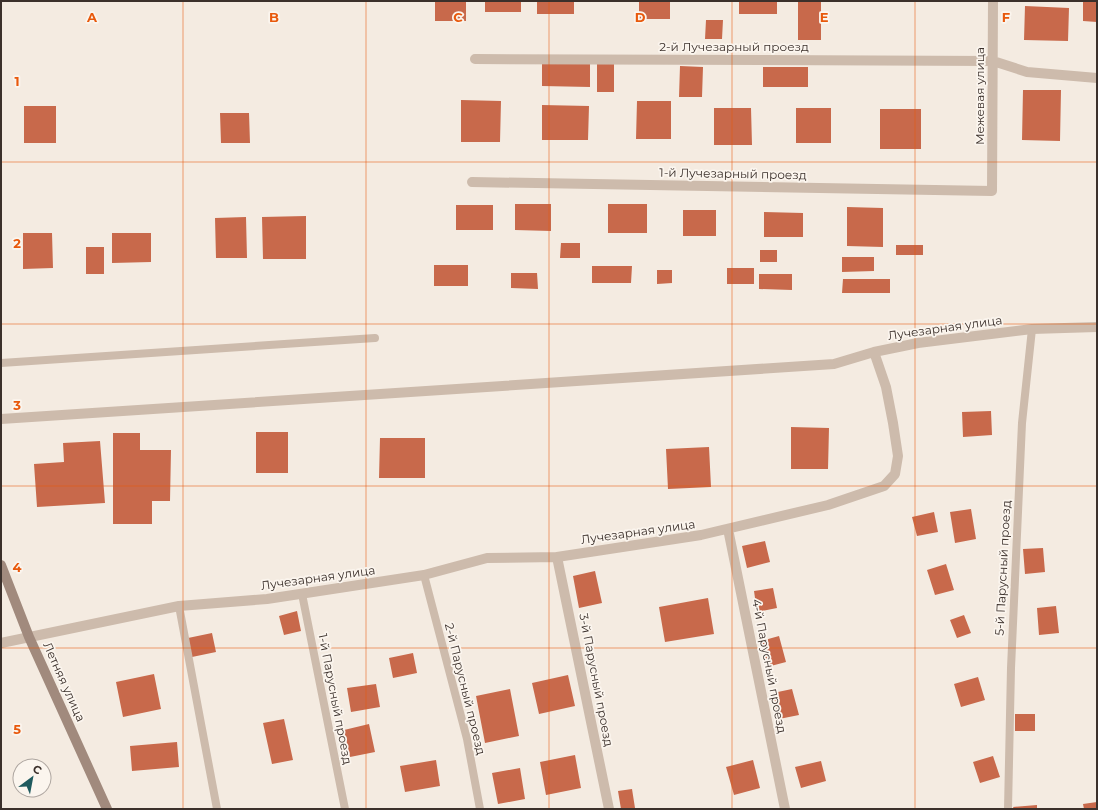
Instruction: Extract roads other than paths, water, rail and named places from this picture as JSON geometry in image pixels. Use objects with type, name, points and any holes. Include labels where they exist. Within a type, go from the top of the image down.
[{"type":"street","name":"Межевая улица","points":[[992,1],[992,191]]},
{"type":"street","name":"2-й Лучезарный проезд","points":[[475,59],[993,61],[1027,72],[1097,78]]},
{"type":"street","name":"1-й Лучезарный проезд","points":[[472,182],[992,191]]},
{"type":"street","name":"Лучезарная улица","points":[[1,643],[179,606],[268,599],[424,575],[487,558],[557,557],[701,535],[828,505],[884,486],[896,474],[898,456],[893,423],[886,387],[874,352],[918,343],[1032,329],[1097,327]]},
{"type":"street","points":[[1,419],[834,364],[874,352]]},
{"type":"street","name":"4-й Парусный проезд","points":[[728,529],[785,809]]},
{"type":"street","name":"3-й Парусный проезд","points":[[557,557],[608,809]]},
{"type":"street","name":"Летняя улица","points":[[1,565],[29,637],[107,809]]},
{"type":"lane","name":"5-й Парусный проезд","points":[[1008,809],[1011,668],[1021,439],[1032,329]]},
{"type":"lane","points":[[1,363],[375,338]]},
{"type":"lane","name":"2-й Парусный проезд","points":[[424,575],[467,739],[480,809]]},
{"type":"lane","name":"1-й Парусный проезд","points":[[302,594],[345,809]]},
{"type":"lane","points":[[179,606],[217,809]]}]
